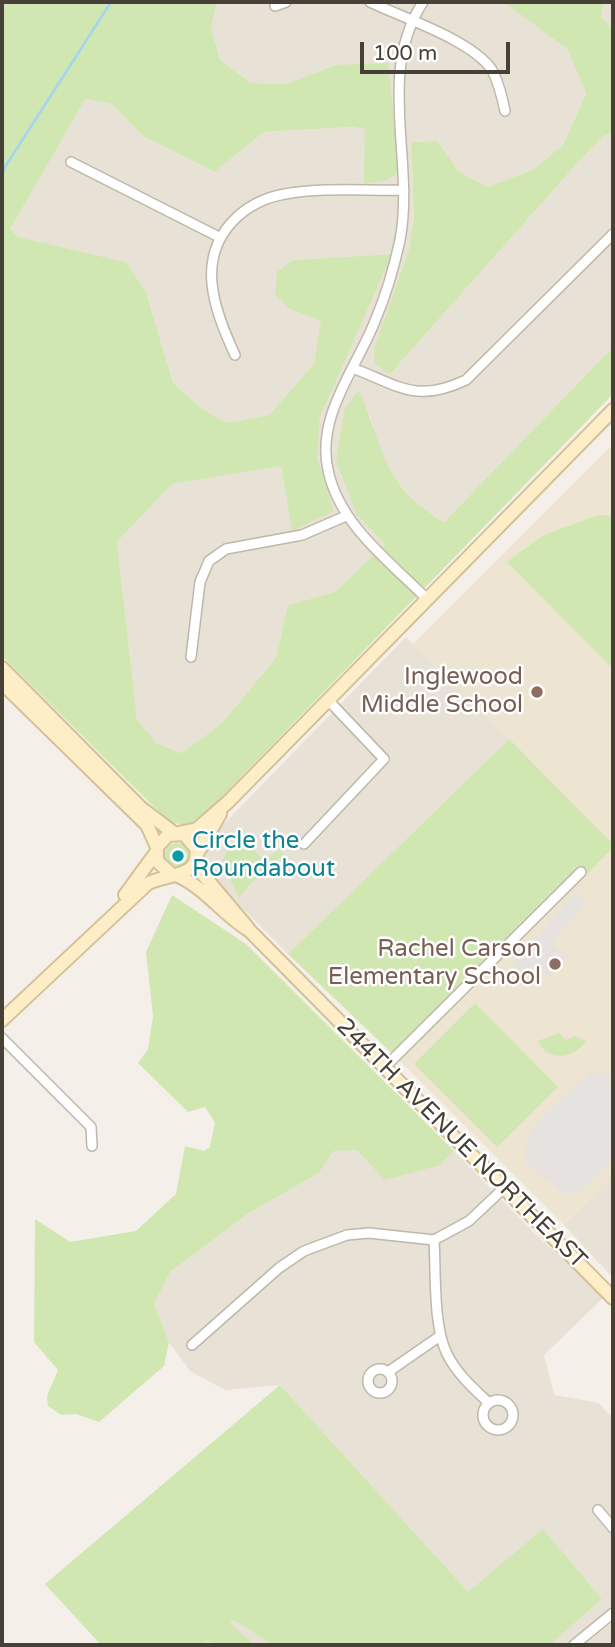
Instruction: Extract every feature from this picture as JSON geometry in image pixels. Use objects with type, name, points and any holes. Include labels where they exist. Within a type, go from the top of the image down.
[{"type":"street","points":[[275,6],[286,2]]},
{"type":"street","points":[[370,2],[462,46],[484,61],[499,85],[505,111]]},
{"type":"street","points":[[423,2],[410,21],[403,40],[398,75],[404,190],[401,228],[393,271],[355,369],[333,409],[326,442],[327,467],[332,487],[346,516],[426,598]]},
{"type":"street","points":[[71,162],[219,237]]},
{"type":"street","points":[[235,355],[212,291],[212,253],[219,237],[242,213],[263,201],[287,194],[404,190]]},
{"type":"street","points":[[355,369],[421,393],[441,391],[466,380],[613,234]]},
{"type":"street","points":[[107,921],[163,838],[197,829],[228,802],[426,598],[611,417]]},
{"type":"street","points":[[191,657],[200,582],[209,561],[217,554],[242,544],[302,535],[346,516]]},
{"type":"street","points":[[2,668],[142,808],[176,833],[190,838],[197,856]]},
{"type":"street","points":[[2,683],[147,825],[160,867],[173,875]]},
{"type":"street","points":[[304,844],[384,759],[328,700]]},
{"type":"street","points":[[2,1020],[147,884],[158,877],[191,869],[228,802]]},
{"type":"street","name":"244TH AVENUE NORTHEAST","points":[[197,856],[200,871],[240,915],[250,931],[613,1298]]},
{"type":"street","points":[[385,1066],[580,872]]},
{"type":"street","name":"244TH AVENUE NORTHEAST","points":[[173,875],[194,885],[233,921],[250,931]]},
{"type":"street","points":[[2,1038],[91,1127],[92,1146]]},
{"type":"street","points":[[192,1345],[279,1268],[304,1251],[348,1236],[369,1233],[434,1240],[469,1221],[504,1188]]},
{"type":"street","points":[[434,1240],[440,1336],[446,1353],[461,1376],[489,1404]]},
{"type":"street","points":[[388,1373],[440,1336]]},
{"type":"street","points":[[598,1510],[613,1528]]},
{"type":"street","points":[[574,1645],[613,1612]]},
{"type":"shaded area","points":[[217,2],[505,2],[568,50],[586,92],[563,145],[532,170],[488,187],[458,171],[438,141],[411,142],[414,217],[409,251],[374,348],[390,374],[581,159],[603,136],[613,134],[613,347],[444,522],[423,509],[396,481],[378,449],[370,415],[357,515],[385,544],[335,592],[288,605],[276,658],[221,724],[182,753],[156,743],[137,721],[117,542],[172,484],[281,466],[292,530],[334,511],[316,458],[320,417],[391,254],[293,260],[290,309],[322,321],[314,364],[269,415],[226,423],[201,408],[173,383],[146,292],[126,262],[17,237],[10,231],[84,99],[112,104],[144,137],[213,172],[264,132],[352,127],[366,129],[399,172],[336,65],[285,84],[251,83],[220,60],[211,27]]},
{"type":"shaded area","points":[[604,2],[613,2],[613,28],[601,18]]},
{"type":"shaded area","name":"Inglewood Middle School","points":[[611,446],[613,448],[613,844],[413,644]]},
{"type":"shaded area","points":[[406,637],[509,739],[288,954],[205,870],[205,855],[212,836]]},
{"type":"shaded area","name":"Rachel Carson Elementary School","points":[[613,848],[613,1174],[564,1225],[400,1061]]},
{"type":"shaded area","points":[[576,893],[586,902],[553,941],[554,946],[566,955],[549,977],[532,964],[524,973],[513,965]]},
{"type":"shaded area","points":[[591,1072],[613,1075],[613,1159],[579,1192],[563,1194],[524,1159],[526,1145],[535,1124]]},
{"type":"shaded area","points":[[356,1150],[440,1165],[454,1151],[532,1231],[604,1297],[544,1355],[554,1395],[599,1403],[613,1419],[613,1645],[550,1645],[602,1599],[543,1530],[468,1593],[280,1385],[225,1390],[190,1371],[169,1342],[154,1304],[170,1272],[249,1213],[319,1173],[334,1151]]},
{"type":"shaded area","points":[[613,1174],[613,1278],[564,1225]]},
{"type":"shaded area","points":[[233,1620],[273,1645],[202,1645]]},
{"type":"green space","points":[[2,2],[217,2],[211,27],[220,60],[251,83],[285,84],[336,65],[388,63],[399,172],[387,180],[364,184],[365,129],[352,127],[264,132],[214,172],[144,137],[112,104],[85,99],[10,230],[18,237],[126,262],[146,292],[173,383],[201,408],[226,423],[269,415],[314,364],[321,321],[290,309],[275,294],[277,272],[293,260],[392,254],[320,417],[317,458],[334,511],[292,531],[281,466],[172,484],[117,542],[137,720],[156,743],[182,753],[221,724],[276,658],[288,605],[335,592],[385,544],[357,515],[336,461],[345,408],[359,390],[396,480],[423,508],[444,522],[613,347],[613,394],[210,809],[189,825],[173,823],[154,807],[2,656]]},
{"type":"green space","points":[[504,2],[604,2],[601,18],[613,28],[613,134],[603,136],[581,159],[390,374],[375,364],[374,348],[409,250],[414,217],[411,142],[438,141],[458,171],[488,187],[532,170],[563,145],[586,93],[568,50]]},
{"type":"green space","points":[[599,515],[613,516],[613,665],[609,665],[507,562],[544,535]]},
{"type":"green space","points":[[509,739],[613,844],[613,848],[400,1061],[288,954]]},
{"type":"green space","points":[[177,843],[188,850],[189,855],[182,866],[177,867],[166,860],[165,855],[172,844]]},
{"type":"green space","points":[[240,843],[268,859],[280,848],[283,855],[248,886],[239,898],[222,861],[227,851]]},
{"type":"green space","points":[[172,895],[246,944],[454,1151],[440,1165],[385,1180],[357,1150],[334,1151],[319,1173],[249,1213],[170,1272],[154,1304],[169,1342],[164,1366],[99,1422],[76,1414],[61,1415],[48,1406],[47,1396],[58,1370],[34,1342],[35,1219],[70,1242],[136,1231],[176,1194],[185,1146],[204,1151],[210,1147],[215,1122],[205,1107],[188,1112],[138,1063],[148,1049],[153,1016],[146,952]]},
{"type":"green space","points":[[475,1003],[558,1087],[497,1147],[414,1064]]},
{"type":"green space","points":[[559,1033],[566,1040],[575,1036],[586,1041],[568,1055],[548,1053],[538,1041]]},
{"type":"green space","points":[[280,1385],[468,1592],[543,1529],[602,1599],[550,1645],[273,1645],[233,1620],[230,1623],[254,1645],[223,1645],[207,1641],[202,1645],[101,1645],[45,1584]]},
{"type":"waterway","points":[[2,177],[5,167],[111,2]]},
{"type":"place","name":"Inglewood Middle School","points":[[537,692]]},
{"type":"place","name":"Circle the Roundabout","points":[[178,856]]},
{"type":"place","name":"Rachel Carson Elementary School","points":[[555,964]]}]
